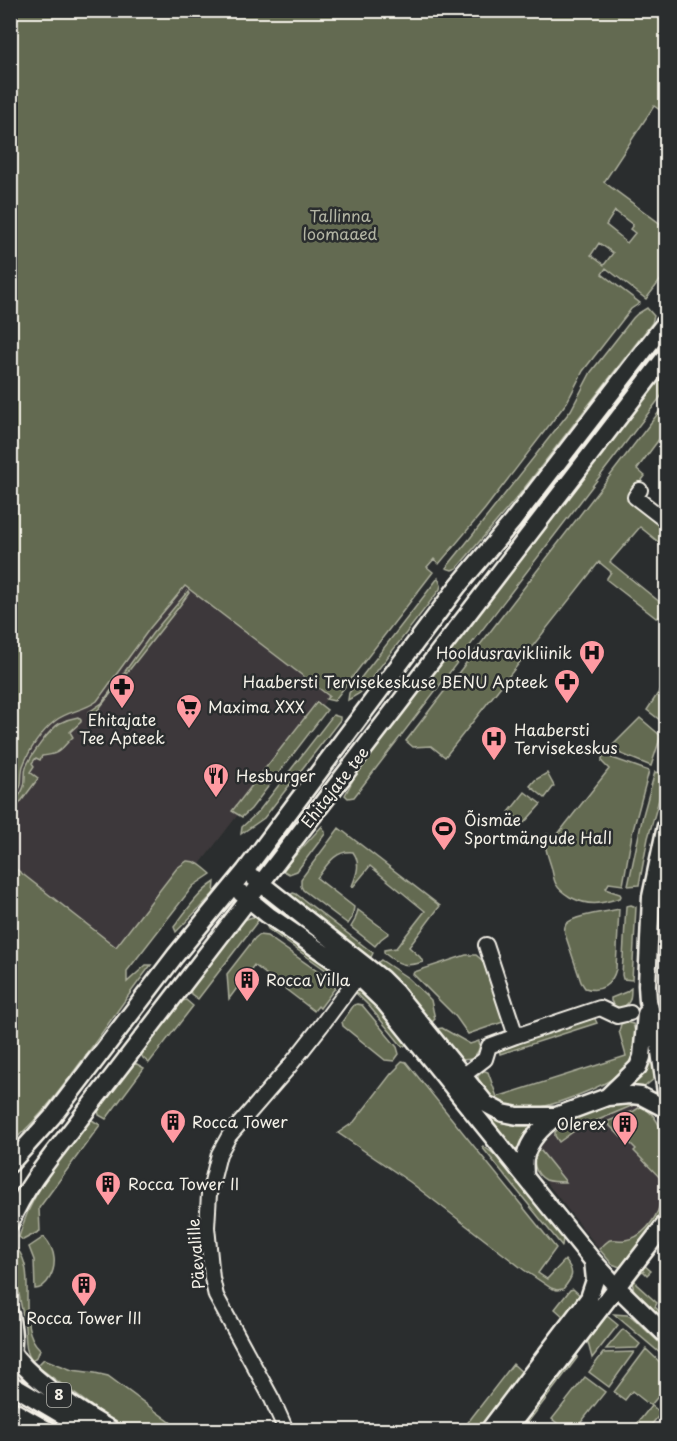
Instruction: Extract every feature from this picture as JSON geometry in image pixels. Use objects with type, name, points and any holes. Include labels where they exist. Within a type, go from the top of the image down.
[{"type":"main road","name":"Ehitajate tee","points":[[10,1223],[28,1189],[458,586],[512,522],[666,322]]},
{"type":"main road","name":"Ehitajate tee","points":[[10,1164],[53,1116],[175,956],[246,885],[666,356]]},
{"type":"main road","points":[[607,1097],[638,1067],[642,1057],[648,1001],[651,897],[666,826]]},
{"type":"main road","points":[[246,885],[268,915],[396,993],[525,1177],[593,1261],[666,1335]]},
{"type":"main road","points":[[648,1001],[659,1044],[666,1092]]},
{"type":"main road","points":[[457,1080],[486,1104],[502,1113],[518,1116],[556,1116]]},
{"type":"main road","points":[[525,1177],[525,1159],[534,1138],[538,1131],[556,1116],[607,1097],[640,1096],[666,1108]]},
{"type":"main road","points":[[507,1431],[666,1223]]},
{"type":"main road","points":[[489,1431],[589,1298],[595,1280],[593,1261]]},
{"type":"main road","points":[[10,1315],[14,1334],[11,1354]]},
{"type":"main road","name":"8","points":[[11,1354],[29,1372],[111,1431]]},
{"type":"main road","points":[[10,1384],[88,1431]]},
{"type":"main road","name":"8","points":[[10,1409],[47,1431]]},
{"type":"street","points":[[640,490],[635,496],[666,521]]},
{"type":"street","points":[[486,945],[516,1036]]},
{"type":"street","name":"Päevalille","points":[[286,1431],[272,1400],[216,1296],[208,1236],[209,1194],[219,1154],[229,1136],[295,1060],[361,971]]},
{"type":"street","points":[[457,1080],[485,1059],[489,1046],[600,1008],[617,1016],[630,1013]]},
{"type":"shaded area","points":[[161,567],[329,696],[128,958],[11,865],[10,706]]},
{"type":"shaded area","points":[[636,1104],[650,1111],[662,1131],[666,1147],[666,1211],[620,1267],[612,1264],[599,1249],[535,1168],[533,1162],[536,1151],[562,1124],[611,1106]]},
{"type":"green space","name":"Tallinna loomaaed","points":[[10,11],[666,11],[666,114],[654,106],[604,182],[666,228],[666,273],[646,299],[606,268],[602,274],[640,303],[631,309],[583,371],[567,402],[485,509],[439,564],[434,559],[427,567],[433,572],[334,701],[326,699],[329,696],[185,586],[150,628],[97,701],[60,718],[40,736],[22,769],[21,785],[11,800]],"holes":[[[615,211],[633,225],[630,229],[635,233],[627,243],[606,225]],[[599,243],[613,253],[604,265],[591,255]]]},
{"type":"green space","points":[[647,308],[654,316],[652,323],[519,495],[457,568],[452,570],[446,568],[571,410],[591,372],[633,318]]},
{"type":"green space","points":[[666,370],[666,390],[354,797],[348,798],[345,795],[356,774]]},
{"type":"green space","points":[[666,403],[666,430],[637,469],[645,476],[627,500],[666,531],[666,548],[640,527],[610,562],[661,603],[666,598],[665,614],[656,618],[607,580],[611,572],[599,562],[445,757],[431,746],[413,747],[406,741]]},
{"type":"green space","points":[[438,578],[440,589],[360,693],[348,700],[349,693]]},
{"type":"green space","points":[[188,591],[189,593],[178,608],[90,720],[89,712],[102,703],[152,634]]},
{"type":"green space","points":[[666,681],[666,720],[665,724],[647,710]]},
{"type":"green space","points":[[317,702],[327,710],[251,809],[242,817],[232,811]]},
{"type":"green space","points":[[333,715],[340,717],[340,720],[264,818],[241,834],[242,827],[258,812]]},
{"type":"green space","points":[[78,717],[81,722],[70,732],[73,737],[63,748],[53,754],[42,756],[40,760],[36,758],[32,763],[34,766],[30,772],[38,778],[11,815],[12,806],[24,786],[26,767],[36,750],[56,726]]},
{"type":"green space","points":[[640,718],[661,736],[651,766],[609,749]]},
{"type":"green space","points":[[604,755],[649,771],[632,834],[623,885],[609,883],[606,888],[621,896],[607,902],[589,903],[570,897],[557,886],[546,850],[546,838],[547,834],[554,839],[609,769],[602,762]]},
{"type":"green space","points":[[655,772],[666,775],[648,838],[639,885],[628,886],[643,815]]},
{"type":"green space","points":[[547,773],[554,786],[545,798],[530,786]]},
{"type":"green space","points":[[525,792],[541,804],[524,823],[509,812]]},
{"type":"green space","points":[[322,826],[325,834],[297,871],[289,874],[282,870]]},
{"type":"green space","points":[[339,828],[440,906],[409,947],[423,962],[411,965],[402,964],[384,953],[384,950],[396,948],[425,911],[370,866],[353,887],[358,864],[353,852],[336,856],[317,878],[354,907],[348,924],[303,890],[301,879]]},
{"type":"green space","points":[[187,861],[197,863],[211,874],[193,886],[127,971],[127,982],[146,965],[151,965],[57,1093],[11,1144],[11,865],[116,947],[177,868]]},
{"type":"green space","points":[[215,882],[214,893],[176,932],[174,927],[188,909],[203,891]]},
{"type":"green space","points":[[293,893],[373,953],[370,959],[288,896]]},
{"type":"green space","points":[[626,906],[636,907],[632,980],[623,979],[622,975]]},
{"type":"green space","points":[[619,909],[614,975],[605,986],[596,989],[585,988],[565,934],[565,925],[583,916]]},
{"type":"green space","points":[[358,910],[389,933],[375,946],[351,927]]},
{"type":"green space","points":[[252,917],[260,918],[198,999],[191,994],[190,989],[244,920]]},
{"type":"green space","points":[[267,923],[343,976],[344,983],[268,929]]},
{"type":"green space","points":[[259,935],[267,936],[334,983],[335,988],[320,1008],[318,1006],[314,1011],[254,965],[229,999],[227,974]]},
{"type":"green space","points":[[466,955],[476,955],[483,961],[503,1018],[503,1022],[468,1034],[456,1017],[413,974]]},
{"type":"green space","points":[[381,960],[408,978],[431,1000],[435,1019],[431,1023],[397,982],[376,964]]},
{"type":"green space","points":[[631,988],[629,1002],[621,1008],[616,1008],[611,998]]},
{"type":"green space","points":[[358,991],[378,1006],[408,1043],[402,1046],[355,992]]},
{"type":"green space","points":[[186,1000],[193,1006],[149,1063],[141,1054],[182,1001]]},
{"type":"green space","points":[[357,1004],[362,1005],[397,1047],[399,1054],[394,1061],[385,1060],[343,1026],[342,1022]]},
{"type":"green space","points":[[594,1017],[597,1023],[500,1054],[499,1049]]},
{"type":"green space","points":[[625,1022],[633,1024],[635,1033],[633,1053],[629,1063],[614,1078],[583,1093],[548,1105],[523,1109],[498,1101],[479,1083],[478,1076],[483,1071],[488,1072],[497,1097],[626,1056],[619,1031],[621,1024]]},
{"type":"green space","points":[[442,1028],[470,1044],[479,1041],[479,1049],[472,1059],[462,1060],[436,1029]]},
{"type":"green space","points":[[652,1058],[655,1078],[643,1088],[630,1088],[641,1078]]},
{"type":"green space","points":[[402,1061],[406,1062],[556,1248],[538,1273],[547,1279],[565,1260],[571,1268],[572,1275],[563,1289],[551,1288],[524,1270],[410,1182],[338,1133],[354,1122]]},
{"type":"green space","points":[[135,1063],[144,1068],[106,1119],[99,1115],[98,1109]]},
{"type":"green space","points":[[622,1104],[636,1104],[577,1129],[559,1142],[555,1136],[555,1132],[577,1117]]},
{"type":"green space","points":[[642,1106],[651,1113],[661,1131],[666,1151],[666,1184],[634,1151],[636,1149],[606,1122]]},
{"type":"green space","points":[[486,1114],[507,1124],[530,1126],[517,1154]]},
{"type":"green space","points":[[92,1120],[100,1125],[39,1208],[40,1231],[23,1240],[19,1237],[24,1220],[39,1190],[68,1148]]},
{"type":"green space","points":[[482,1147],[502,1160],[561,1234],[562,1246]]},
{"type":"green space","points":[[538,1150],[566,1182],[546,1180],[539,1174],[534,1162]]},
{"type":"green space","points":[[666,1203],[666,1212],[625,1265],[620,1267],[612,1264],[599,1249],[610,1240],[625,1240],[637,1236],[651,1223],[660,1205]]},
{"type":"green space","points":[[44,1237],[51,1247],[54,1265],[47,1282],[35,1289],[34,1260],[29,1247]]},
{"type":"green space","points":[[17,1249],[23,1259],[26,1272],[29,1327],[32,1339],[40,1349],[32,1361],[26,1346],[16,1268]]},
{"type":"green space","points":[[644,1265],[651,1271],[647,1275],[641,1272],[635,1280],[636,1284],[657,1303],[655,1307],[666,1317],[666,1321],[634,1291],[632,1282]]},
{"type":"green space","points":[[573,1289],[582,1297],[565,1318],[555,1309]]},
{"type":"green space","points":[[614,1314],[632,1317],[666,1349],[666,1355],[660,1353]]},
{"type":"green space","points":[[607,1316],[618,1325],[592,1358],[587,1339],[602,1319]]},
{"type":"green space","points":[[623,1329],[640,1344],[637,1348],[606,1349]]},
{"type":"green space","points":[[646,1349],[666,1368],[666,1387],[651,1405],[661,1413],[647,1430],[632,1430],[651,1406],[632,1391],[625,1400],[614,1392]]},
{"type":"green space","points":[[634,1352],[609,1387],[589,1372],[603,1353]]},
{"type":"green space","points":[[574,1355],[577,1355],[577,1358],[522,1430],[515,1430]]},
{"type":"green space","points":[[44,1359],[72,1370],[108,1376],[181,1430],[131,1430],[108,1418],[37,1366]]},
{"type":"green space","points":[[513,1364],[523,1373],[478,1430],[462,1430]]},
{"type":"green space","points":[[585,1377],[605,1392],[575,1430],[566,1430],[552,1419]]},
{"type":"place","name":"Hooldusravikliinik","points":[[592,676]]},
{"type":"place","name":"Haabersti Tervisekeskuse BENU Apteek","points":[[567,705]]},
{"type":"place","name":"Ehitajate Tee Apteek","points":[[122,710]]},
{"type":"place","name":"Maxima XXX","points":[[189,730]]},
{"type":"place","name":"Haabersti Tervisekeskus","points":[[494,762]]},
{"type":"place","name":"Hesburger","points":[[216,799]]},
{"type":"place","name":"Õismäe Sportmängude Hall","points":[[444,852]]},
{"type":"place","name":"Rocca Villa","points":[[247,1003]]},
{"type":"place","name":"Rocca Tower","points":[[173,1145]]},
{"type":"place","name":"Olerex","points":[[625,1147]]},
{"type":"place","name":"Rocca Tower II","points":[[108,1207]]},
{"type":"place","name":"Rocca Tower III","points":[[84,1308]]}]
